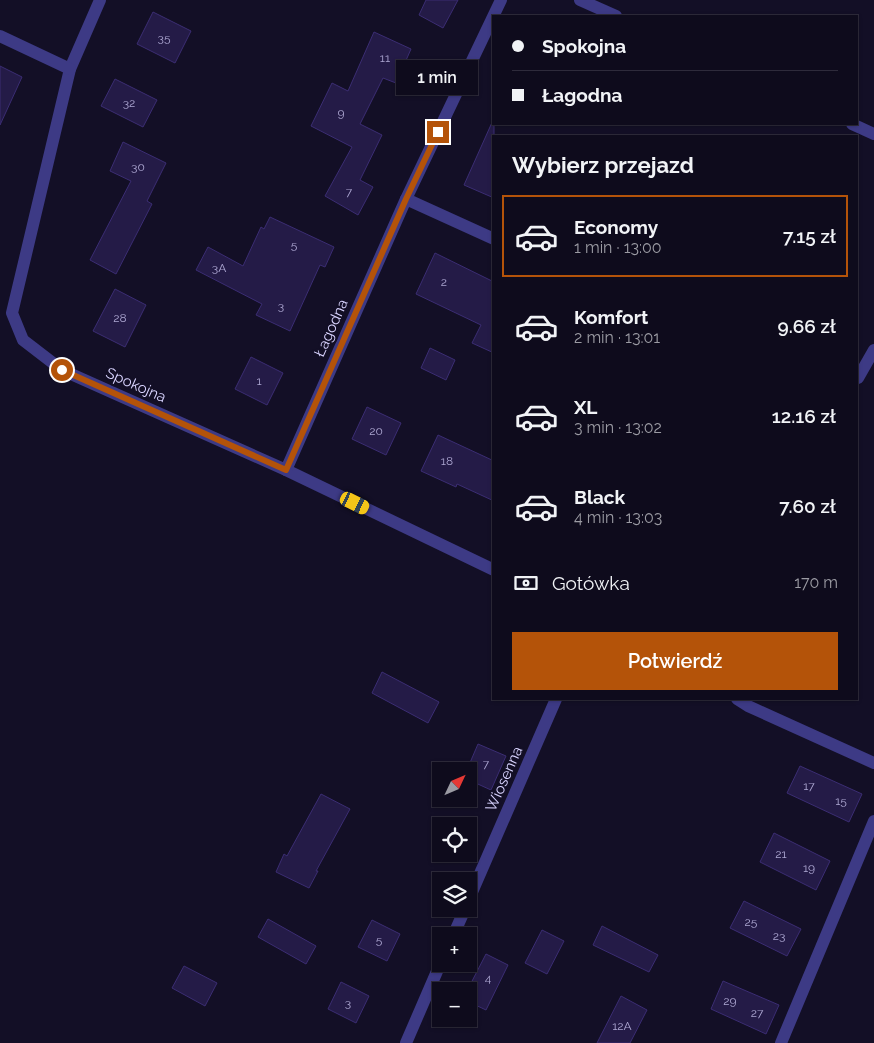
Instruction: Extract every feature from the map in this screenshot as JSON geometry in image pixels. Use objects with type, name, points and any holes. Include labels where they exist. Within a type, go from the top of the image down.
[{"type":"street","name":"Spokojna","points":[[100,0],[70,68],[12,313],[23,340],[62,370],[286,470],[492,569]]},
{"type":"street","name":"Łagodna","points":[[494,15],[501,0]]},
{"type":"street","points":[[580,0],[614,15]]},
{"type":"street","name":"Łagodna","points":[[286,470],[406,199],[492,19]]},
{"type":"street","points":[[0,36],[70,68]]},
{"type":"street","points":[[854,125],[874,134]]},
{"type":"street","points":[[406,199],[492,238]]},
{"type":"street","points":[[858,378],[874,350]]},
{"type":"street","name":"Wiosenna","points":[[477,881],[556,700]]},
{"type":"street","points":[[739,700],[874,763]]},
{"type":"street","points":[[782,1043],[874,821]]},
{"type":"street","points":[[406,1043],[437,972]]},
{"type":"building","points":[[426,0],[458,0],[443,28],[419,15]]},
{"type":"building","points":[[153,12],[191,31],[175,63],[137,44]]},
{"type":"building","points":[[374,32],[411,49],[396,83],[383,78],[360,124],[382,135],[360,180],[373,187],[358,215],[325,196],[352,147],[311,126],[332,83],[348,91]]},
{"type":"building","points":[[0,66],[22,77],[0,125]]},
{"type":"building","points":[[115,79],[157,100],[143,127],[101,106]]},
{"type":"building","points":[[492,122],[492,125],[494,125],[494,135],[492,135],[492,197],[464,185]]},
{"type":"building","points":[[123,142],[166,163],[147,201],[152,204],[116,274],[90,260],[131,181],[110,171]]},
{"type":"building","points":[[270,217],[334,247],[325,267],[320,265],[290,331],[256,315],[262,304],[196,270],[208,247],[243,266],[261,227],[264,229]]},
{"type":"building","points":[[435,253],[492,281],[492,352],[472,343],[481,325],[416,294]]},
{"type":"building","points":[[115,289],[146,305],[125,347],[93,331]]},
{"type":"building","points":[[430,348],[455,360],[446,380],[421,368]]},
{"type":"building","points":[[251,357],[283,373],[267,405],[235,389]]},
{"type":"building","points":[[367,407],[401,423],[386,455],[352,439]]},
{"type":"building","points":[[438,435],[492,460],[492,500],[457,484],[456,487],[421,471]]},
{"type":"building","points":[[382,672],[439,702],[428,723],[372,693]]},
{"type":"building","points":[[478,744],[506,756],[491,790],[478,784],[478,762],[470,762]]},
{"type":"building","points":[[800,766],[862,794],[849,822],[787,793]]},
{"type":"building","points":[[321,794],[350,809],[316,871],[318,871],[309,888],[276,872],[284,854],[287,856]]},
{"type":"building","points":[[774,833],[830,861],[816,890],[760,862]]},
{"type":"building","points":[[744,901],[801,929],[787,956],[730,928]]},
{"type":"building","points":[[268,919],[316,946],[306,964],[258,937]]},
{"type":"building","points":[[372,920],[400,934],[387,961],[358,947]]},
{"type":"building","points":[[602,926],[658,955],[649,972],[593,945]]},
{"type":"building","points":[[542,930],[564,941],[547,974],[525,963]]},
{"type":"building","points":[[486,954],[508,965],[486,1010],[477,1006],[477,982],[472,982]]},
{"type":"building","points":[[184,966],[217,983],[205,1006],[172,988]]},
{"type":"building","points":[[723,981],[779,1005],[766,1034],[711,1009]]},
{"type":"building","points":[[341,982],[369,996],[356,1023],[328,1009]]},
{"type":"building","points":[[621,996],[647,1010],[630,1043],[597,1043]]},
{"type":"route","points":[[62,370],[286,470],[406,199],[438,132]]}]
